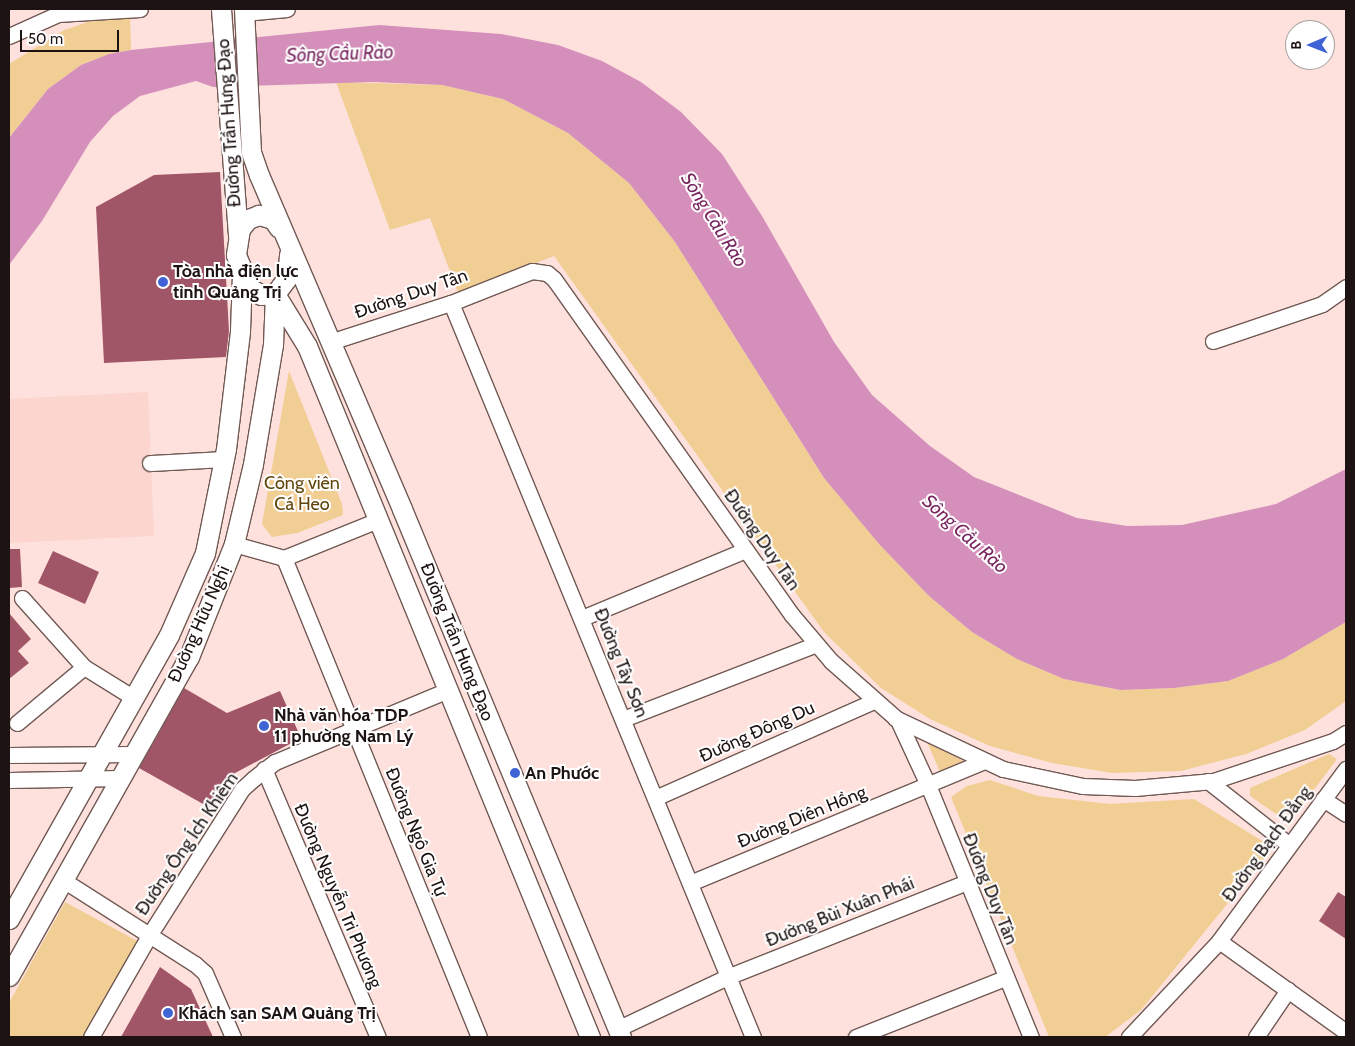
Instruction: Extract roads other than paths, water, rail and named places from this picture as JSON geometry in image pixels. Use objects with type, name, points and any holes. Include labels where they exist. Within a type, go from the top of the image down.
[{"type":"main road","name":"Đường Trần Hưng Đạo","points":[[221,9],[238,236],[236,255],[242,273],[255,292],[275,294]]},
{"type":"main road","name":"Đường Trần Hưng Đạo","points":[[244,16],[251,152],[288,248],[402,509],[619,1033]]},
{"type":"main road","name":"Đường Trần Hưng Đạo","points":[[238,236],[244,223],[252,216],[266,216],[280,228]]},
{"type":"main road","name":"Đường Trần Hưng Đạo","points":[[275,294],[286,278],[288,248]]},
{"type":"main road","name":"Đường Hữu Nghị","points":[[9,919],[170,635],[204,553],[225,459],[240,331],[242,273]]},
{"type":"main road","name":"Đường Trần Hưng Đạo","points":[[275,294],[307,346],[590,1037]]},
{"type":"main road","name":"Đường Hữu Nghị","points":[[9,976],[188,657],[234,544],[253,464],[273,345],[275,294]]},
{"type":"main road","points":[[378,520],[402,509]]},
{"type":"main road","points":[[597,1037],[619,1033]]},
{"type":"street","points":[[9,36],[57,11],[140,9]]},
{"type":"street","points":[[244,16],[287,9]]},
{"type":"street","name":"Đường Duy Tân","points":[[330,342],[451,303],[532,270],[547,273],[816,644],[874,701],[898,720],[928,785],[1005,978],[1031,1037]]},
{"type":"street","points":[[1213,341],[1322,304],[1346,287]]},
{"type":"street","name":"Đường Tây Sơn","points":[[451,303],[753,1037]]},
{"type":"street","points":[[150,463],[225,459]]},
{"type":"street","points":[[234,544],[284,558],[378,520]]},
{"type":"street","points":[[582,618],[746,550]]},
{"type":"street","name":"Đường Ngô Gia Tự","points":[[284,558],[479,1037]]},
{"type":"street","points":[[22,598],[84,667],[134,698]]},
{"type":"street","points":[[623,719],[816,644]]},
{"type":"street","points":[[17,723],[84,667]]},
{"type":"street","name":"Đường Ông Ích Khiêm","points":[[91,1037],[150,934],[242,789],[264,769],[353,728],[448,690]]},
{"type":"street","name":"Đường Đông Du","points":[[655,798],[874,701]]},
{"type":"street","points":[[894,717],[1003,769],[1083,786],[1155,788],[1208,781],[1333,741],[1346,733]]},
{"type":"street","points":[[9,755],[134,754]]},
{"type":"street","name":"Đường Diên Hồng","points":[[690,884],[985,761]]},
{"type":"street","name":"Đường Nguyễn Tri Phương","points":[[264,769],[378,1037]]},
{"type":"street","name":"Đường Bạch Đằng","points":[[1129,1037],[1219,941],[1288,844],[1346,769]]},
{"type":"street","points":[[9,780],[120,778]]},
{"type":"street","points":[[1208,781],[1288,844]]},
{"type":"street","points":[[1323,799],[1346,814]]},
{"type":"street","points":[[63,880],[150,934],[205,973],[233,1037]]},
{"type":"street","name":"Đường Bùi Xuân Phái","points":[[619,1033],[727,977],[967,882]]},
{"type":"street","points":[[1219,941],[1346,1032]]},
{"type":"street","points":[[856,1037],[1005,978]]},
{"type":"street","points":[[1256,1037],[1288,990]]},
{"type":"water","name":"Sông Cầu Rào","points":[[379,25],[501,34],[558,45],[602,61],[641,82],[681,112],[722,154],[762,216],[834,342],[872,395],[930,446],[974,477],[1077,518],[1127,526],[1182,525],[1276,504],[1346,469],[1346,622],[1283,659],[1228,681],[1174,688],[1120,690],[1064,679],[1017,659],[972,632],[929,596],[879,544],[824,478],[675,242],[629,183],[568,133],[503,99],[442,85],[373,82],[213,87],[196,81],[140,96],[113,116],[90,142],[42,221],[9,265],[9,138],[48,89],[81,65],[109,54],[131,50]]},
{"type":"place","name":"Tòa nhà điện lực tỉnh Quảng Trị","points":[[163,282]]},
{"type":"place","name":"Nhà văn hóa TDP 11 phường Nam Lý","points":[[264,726]]},
{"type":"place","name":"An Phước","points":[[515,773]]},
{"type":"place","name":"Khách sạn SAM Quảng Trị","points":[[168,1013]]},
{"type":"park label","name":"Công viên Cá Heo","points":[[302,494]]}]
